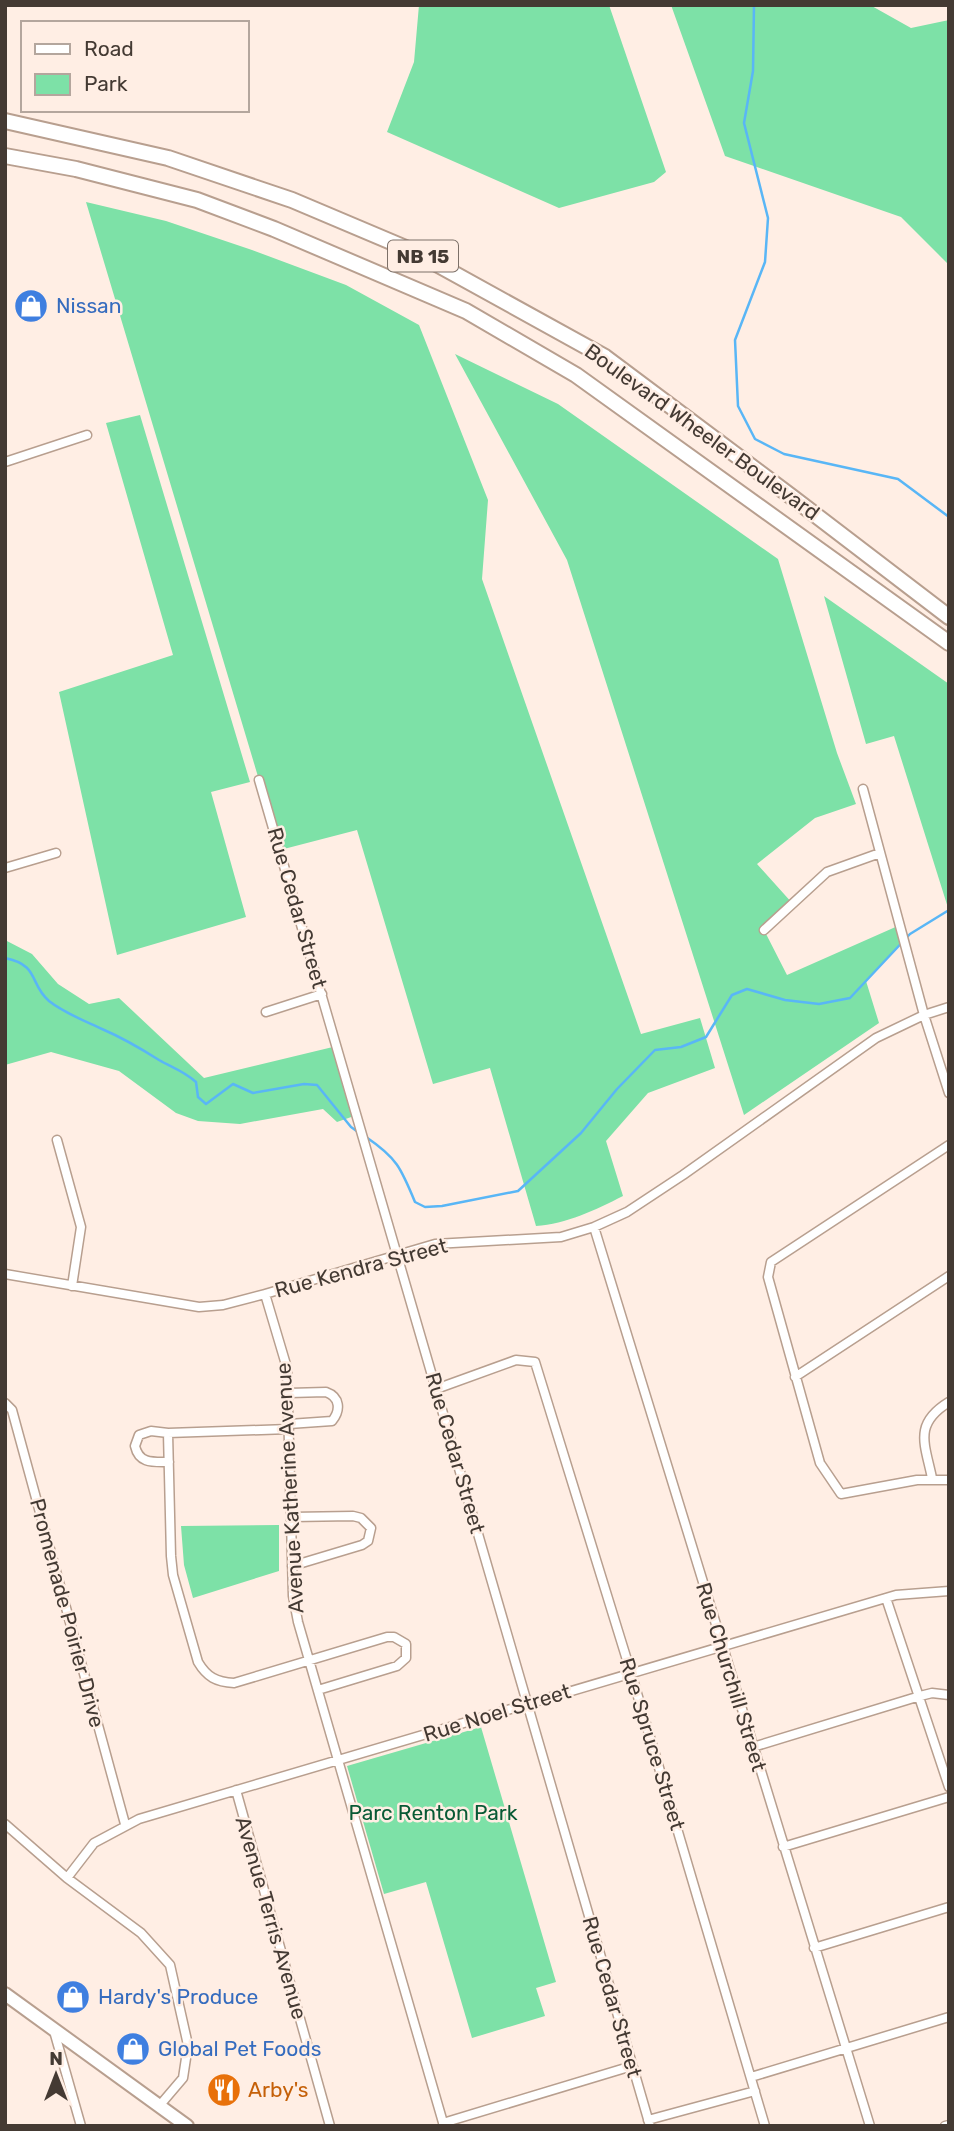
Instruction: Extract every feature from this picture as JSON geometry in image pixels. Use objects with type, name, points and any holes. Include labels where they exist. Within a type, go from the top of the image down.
[{"type":"highway","name":"Boulevard Wheeler Boulevard","points":[[5,121],[168,158],[292,200],[415,252],[605,358],[949,617]]},
{"type":"highway","name":"Boulevard Wheeler Boulevard","points":[[5,156],[76,169],[197,200],[274,229],[466,311],[576,375],[949,643]]},
{"type":"highway","points":[[5,161],[122,181]]},
{"type":"main road","points":[[5,1994],[187,2126]]},
{"type":"street","points":[[5,462],[87,435]]},
{"type":"street","name":"Rue Cedar Street","points":[[259,780],[649,2123]]},
{"type":"street","points":[[863,789],[924,1015],[949,1093]]},
{"type":"street","points":[[5,869],[55,853]]},
{"type":"street","points":[[764,930],[827,872],[880,853]]},
{"type":"street","points":[[267,1012],[322,995]]},
{"type":"street","name":"Rue Kendra Street","points":[[5,1274],[199,1307],[223,1305],[265,1294],[435,1244],[561,1237],[594,1227],[628,1212],[876,1038],[924,1015],[949,1007]]},
{"type":"street","points":[[57,1140],[81,1227],[72,1286]]},
{"type":"street","points":[[949,1145],[771,1262],[768,1277],[820,1463],[841,1494],[932,1478],[949,1480]]},
{"type":"street","name":"Rue Churchill Street","points":[[594,1227],[753,1747],[788,1846],[814,1948],[870,2126]]},
{"type":"street","points":[[794,1377],[949,1276]]},
{"type":"street","name":"Avenue Katherine Avenue","points":[[265,1294],[287,1368],[293,1596],[298,1622],[443,2124]]},
{"type":"street","name":"Rue Spruce Street","points":[[436,1389],[516,1360],[536,1362],[765,2126]]},
{"type":"street","points":[[169,1462],[145,1462],[140,1459],[135,1446],[139,1435],[145,1432],[289,1426],[332,1421],[336,1416],[338,1404],[331,1394],[289,1393]]},
{"type":"street","points":[[932,1478],[922,1433],[934,1411],[949,1402]]},
{"type":"street","name":"Promenade Poirier Drive","points":[[5,1403],[12,1410],[125,1824]]},
{"type":"street","points":[[168,1433],[173,1575],[198,1662],[206,1674],[220,1682],[234,1683],[387,1637],[394,1636],[406,1644],[406,1658],[403,1663],[318,1690]]},
{"type":"street","points":[[292,1517],[354,1516],[367,1522],[370,1528],[368,1541],[362,1545],[292,1566]]},
{"type":"street","name":"Rue Noel Street","points":[[67,1878],[94,1843],[125,1824],[896,1595],[949,1591]]},
{"type":"street","points":[[886,1598],[949,1787]]},
{"type":"street","points":[[753,1747],[920,1696],[932,1693],[949,1695]]},
{"type":"street","name":"Avenue Terris Avenue","points":[[236,1790],[330,2126]]},
{"type":"street","points":[[788,1846],[949,1797]]},
{"type":"street","points":[[5,1824],[67,1878],[141,1933],[170,1965],[188,2045],[183,2078],[160,2105]]},
{"type":"street","points":[[814,1948],[949,1907]]},
{"type":"street","points":[[751,2077],[949,2017]]},
{"type":"street","points":[[53,2029],[81,2126]]},
{"type":"street","points":[[443,2124],[632,2066]]},
{"type":"street","points":[[649,2123],[755,2091]]},
{"type":"green space","points":[[419,5],[609,5],[666,172],[654,182],[559,208],[387,132],[414,62]]},
{"type":"green space","points":[[671,5],[870,5],[911,28],[949,20],[949,265],[901,217],[725,156]]},
{"type":"green space","points":[[86,202],[166,221],[252,250],[346,285],[419,325],[488,500],[482,579],[641,1034],[700,1018],[715,1068],[648,1093],[606,1141],[623,1196],[570,1219],[536,1226],[490,1068],[433,1084],[357,830],[280,850]]},
{"type":"green space","points":[[455,354],[558,404],[778,559],[837,753],[856,804],[815,818],[757,864],[793,904],[764,930],[787,975],[900,925],[904,940],[866,981],[879,1023],[744,1115],[567,560]]},
{"type":"green space","points":[[140,415],[250,782],[211,792],[246,917],[117,955],[59,692],[173,655],[106,423]]},
{"type":"green space","points":[[824,596],[949,684],[949,911],[894,736],[866,744]]},
{"type":"green space","points":[[5,940],[32,954],[58,984],[89,1004],[119,998],[204,1078],[337,1046],[357,1115],[337,1122],[323,1109],[240,1124],[198,1121],[176,1113],[119,1071],[51,1052],[5,1065]]},
{"type":"green space","points":[[279,1525],[279,1571],[193,1598],[184,1565],[181,1526]]},
{"type":"green space","name":"Parc Renton Park","points":[[481,1727],[556,1982],[536,1988],[545,2016],[472,2038],[426,1882],[384,1894],[347,1766]]},
{"type":"waterway","points":[[754,5],[753,71],[744,123],[768,218],[765,262],[735,340],[738,406],[755,439],[784,454],[898,479],[949,517]]},
{"type":"waterway","points":[[366,1137],[391,1158],[402,1172],[415,1202],[425,1207],[518,1191],[581,1133],[617,1089],[655,1050],[681,1047],[706,1037],[732,995],[747,989],[785,1000],[819,1004],[850,998],[910,934],[949,910]]},
{"type":"waterway","points":[[5,958],[24,965],[43,995],[55,1005],[192,1078],[196,1082],[198,1097],[206,1104],[233,1084],[253,1093],[304,1084],[317,1085],[358,1132]]},
{"type":"place","name":"Nissan","points":[[31,306]]},
{"type":"place","name":"Hardy's Produce","points":[[73,1997]]},
{"type":"place","name":"Global Pet Foods","points":[[133,2049]]},
{"type":"place","name":"Arby's","points":[[224,2090]]}]
